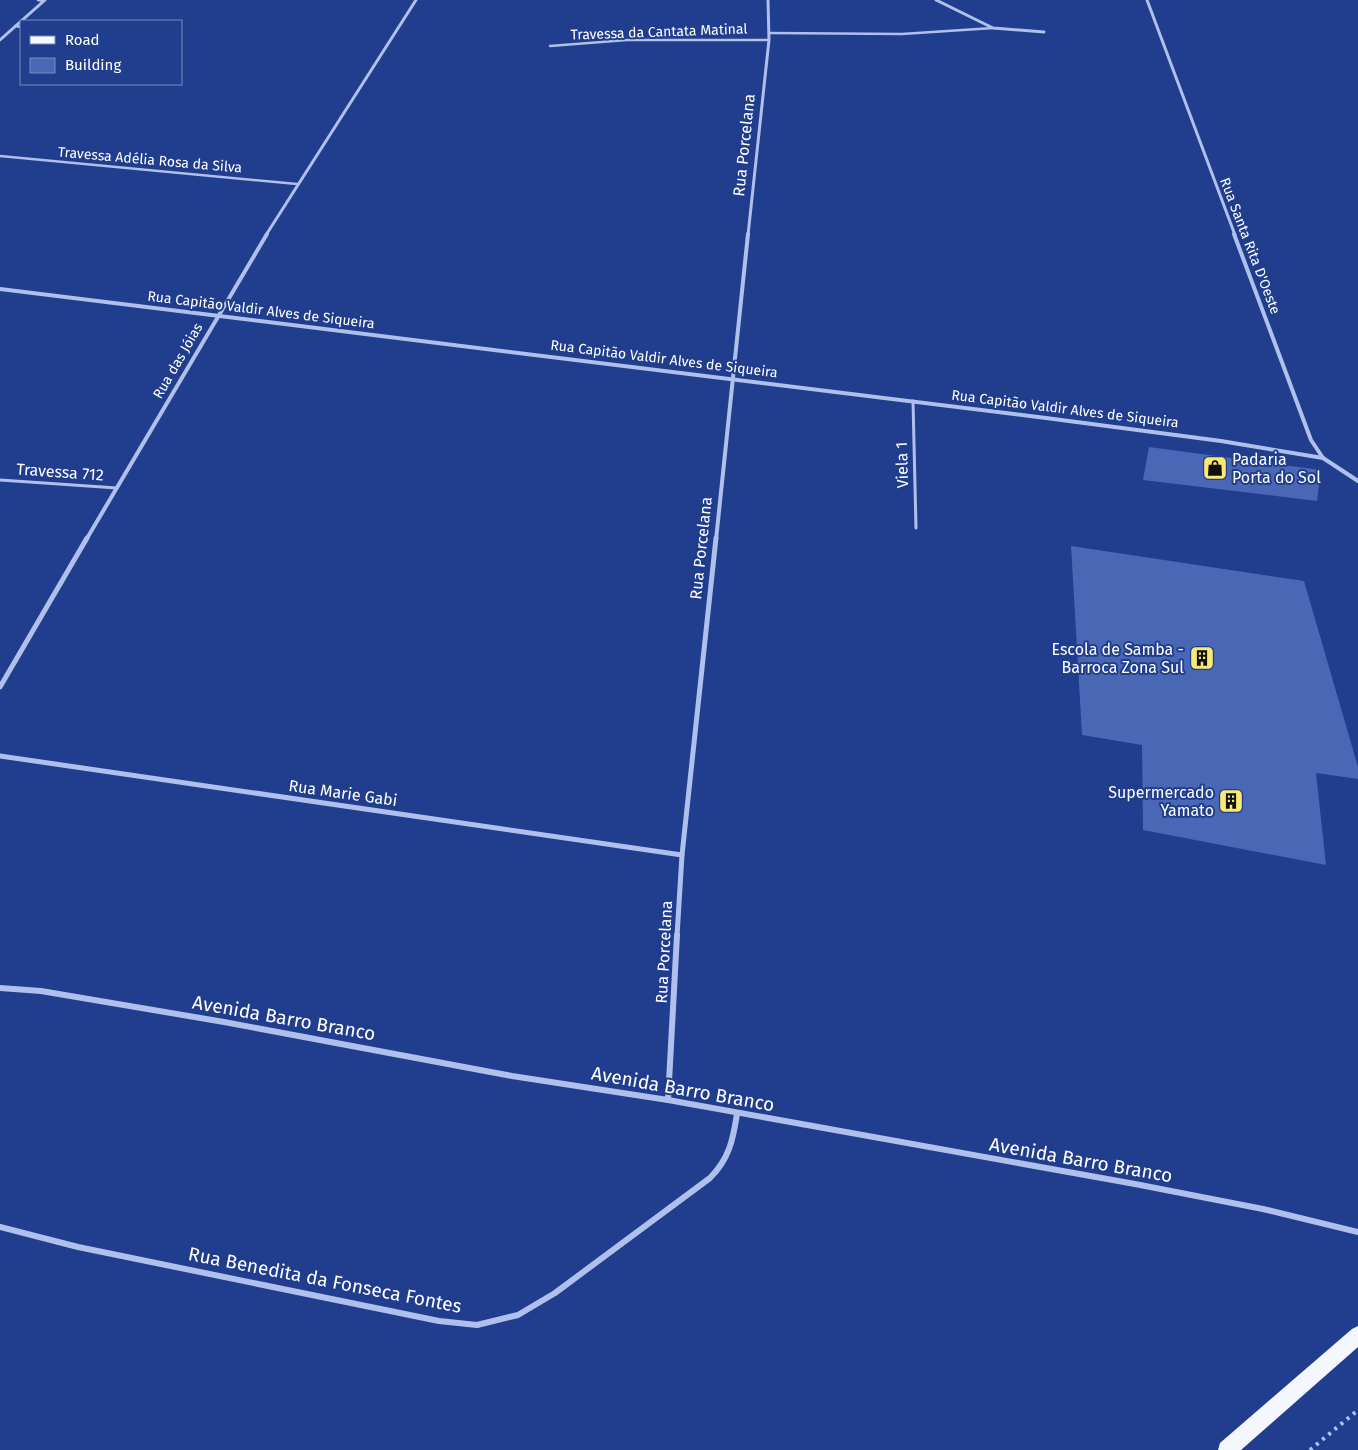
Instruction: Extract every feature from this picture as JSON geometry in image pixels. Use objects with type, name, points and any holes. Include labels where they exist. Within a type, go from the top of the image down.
[{"type":"main road","points":[[1226,1450],[1358,1335]]},
{"type":"street","points":[[22,20],[44,0]]},
{"type":"street","name":"Rua das Jóias","points":[[0,687],[297,184],[416,0]]},
{"type":"street","name":"Rua Porcelana","points":[[668,1100],[682,855],[769,40],[768,0]]},
{"type":"street","points":[[936,0],[993,28],[1044,32]]},
{"type":"street","name":"Rua Santa Rita D'Oeste","points":[[1147,0],[1311,440],[1323,458],[1358,481]]},
{"type":"street","points":[[0,40],[20,22]]},
{"type":"street","name":"Rua Capitão Valdir Alves de Siqueira","points":[[0,289],[732,378],[1221,441],[1323,458]]},
{"type":"street","name":"Rua Marie Gabi","points":[[0,756],[682,855]]},
{"type":"street","name":"Avenida Barro Branco","points":[[0,988],[41,991],[214,1020],[512,1076],[668,1100],[737,1114],[1135,1184],[1263,1209],[1358,1232]]},
{"type":"street","name":"Rua Benedita da Fonseca Fontes","points":[[0,1227],[78,1247],[439,1321],[478,1325],[518,1314],[555,1293],[710,1178],[723,1166],[732,1150],[737,1114]]},
{"type":"lane","points":[[38,0],[44,0]]},
{"type":"lane","points":[[15,26],[20,27]]},
{"type":"lane","points":[[769,33],[902,34],[993,28]]},
{"type":"lane","name":"Travessa da Cantata Matinal","points":[[550,46],[628,40],[769,40]]},
{"type":"lane","name":"Travessa Adélia Rosa da Silva","points":[[0,156],[297,184]]},
{"type":"lane","name":"Viela 1","points":[[912,401],[916,528]]},
{"type":"lane","name":"Travessa 712","points":[[0,480],[117,488]]},
{"type":"path","points":[[1310,1450],[1358,1410]]},
{"type":"building","name":"Padaria Porta do Sol","points":[[1149,447],[1321,470],[1317,501],[1143,480]]},
{"type":"building","name":"Escola de Samba - Barroca Zona Sul","points":[[1071,546],[1304,581],[1358,767],[1358,779],[1316,773],[1326,865],[1143,830],[1142,745],[1082,735]]},
{"type":"place","name":"Padaria Porta do Sol","points":[[1215,468]]},
{"type":"place","name":"Escola de Samba - Barroca Zona Sul","points":[[1202,658]]},
{"type":"place","name":"Supermercado Yamato","points":[[1231,801]]}]
